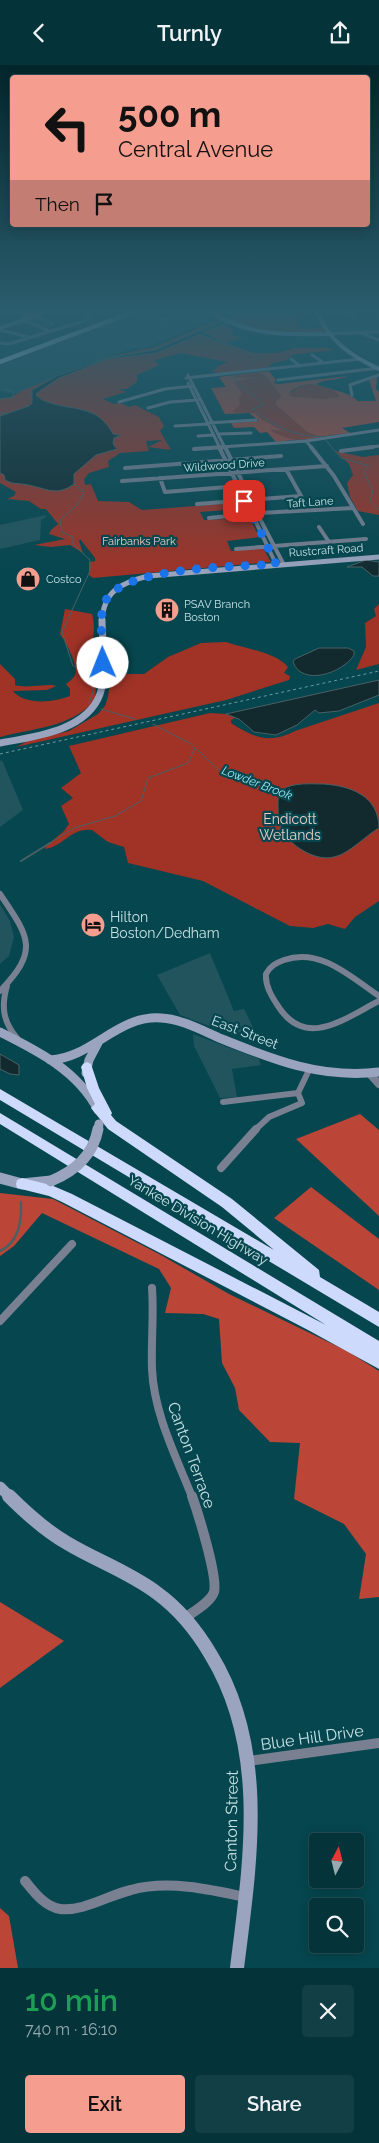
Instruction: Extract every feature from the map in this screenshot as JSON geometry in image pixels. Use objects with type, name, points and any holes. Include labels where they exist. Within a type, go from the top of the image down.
[{"type":"highway","points":[[87,1067],[93,1087],[105,1111],[120,1130]]},
{"type":"highway","name":"Yankee Division Highway","points":[[0,1094],[379,1320]]},
{"type":"highway","points":[[96,1106],[112,1125],[235,1209],[334,1293]]},
{"type":"highway","name":"Yankee Division Highway","points":[[0,1119],[379,1349]]},
{"type":"highway","points":[[18,1183],[51,1191],[67,1198],[322,1329],[379,1362]]},
{"type":"main road","name":"Rustcraft Road","points":[[0,743],[61,728],[80,719],[95,706],[103,687],[103,605],[109,595],[133,580],[153,575],[379,557]]},
{"type":"main road","name":"East Street","points":[[50,1060],[56,1061],[71,1055],[117,1027],[135,1020],[166,1019],[308,1070],[340,1075],[374,1073]]},
{"type":"main road","points":[[0,1032],[50,1060],[76,1081],[96,1106]]},
{"type":"main road","points":[[0,1185],[50,1181],[69,1173],[88,1157],[98,1138],[99,1124],[96,1106],[88,1086],[87,1067],[95,1047],[104,1035]]},
{"type":"main road","points":[[0,1178],[18,1183]]},
{"type":"main road","name":"Canton Street","points":[[0,1487],[56,1537],[150,1588],[185,1618],[222,1669],[235,1697],[244,1728],[252,1789],[249,1866],[237,1968]]},
{"type":"street","points":[[119,402],[123,401]]},
{"type":"street","points":[[148,408],[191,401]]},
{"type":"street","points":[[198,401],[218,447],[245,500]]},
{"type":"street","points":[[163,404],[166,412]]},
{"type":"street","points":[[175,426],[256,420]]},
{"type":"street","points":[[209,424],[218,435],[251,499],[259,504],[262,511],[259,517],[274,546],[279,564]]},
{"type":"street","points":[[194,449],[306,441],[379,430]]},
{"type":"street","points":[[218,435],[251,433]]},
{"type":"street","points":[[198,436],[213,435]]},
{"type":"street","points":[[306,441],[327,466],[362,524]]},
{"type":"street","points":[[341,451],[379,446]]},
{"type":"street","points":[[125,468],[132,471],[135,470],[135,466],[281,456]]},
{"type":"street","name":"Wildwood Drive","points":[[122,481],[327,466]]},
{"type":"street","points":[[286,469],[305,503]]},
{"type":"street","points":[[160,478],[165,492],[244,486]]},
{"type":"street","points":[[197,503],[301,496]]},
{"type":"street","points":[[245,500],[242,506],[254,518],[279,564]]},
{"type":"street","name":"Taft Lane","points":[[209,517],[353,508]]},
{"type":"street","points":[[319,527],[329,542]]},
{"type":"street","points":[[236,549],[366,539]]},
{"type":"street","points":[[0,894],[27,938],[25,959],[9,983],[2,1002],[4,1019],[12,1034],[27,1046]]},
{"type":"street","points":[[379,996],[320,960],[310,956],[286,959],[273,965],[266,974],[266,984],[273,997],[289,1021],[295,1026],[308,1029],[325,1027],[379,1001]]},
{"type":"street","points":[[0,991],[9,983]]},
{"type":"street","points":[[223,1102],[298,1093],[302,1088],[308,1070]]},
{"type":"street","points":[[374,1073],[379,1084]]},
{"type":"street","points":[[221,1168],[260,1124],[270,1117],[302,1103],[298,1093]]},
{"type":"street","points":[[0,1321],[72,1244]]},
{"type":"street","name":"Canton Terrace","points":[[152,1288],[154,1313],[152,1369],[161,1419],[197,1509],[214,1577],[214,1591],[209,1600],[185,1618]]},
{"type":"street","name":"Blue Hill Drive","points":[[249,1761],[379,1743]]},
{"type":"street","points":[[25,1881],[48,1905],[62,1909],[138,1888],[189,1888],[223,1891],[246,1897]]},
{"type":"shaded area","points":[[32,401],[44,401],[92,413],[107,424],[113,434],[121,435],[114,438],[113,444],[117,449],[96,455],[74,474],[74,484],[62,490],[51,491],[25,484],[11,483],[5,480],[4,475],[0,473],[0,416],[29,406]]},
{"type":"shaded area","points":[[218,401],[239,401],[240,405],[232,412],[255,413],[263,420],[284,431],[271,430],[277,434],[298,439],[276,442],[267,432],[260,433],[254,427],[234,428],[231,423],[259,421],[249,413],[225,414]]},
{"type":"shaded area","points":[[379,401],[379,422],[342,428],[350,433],[319,437],[307,432],[276,405],[275,402]]},
{"type":"shaded area","points":[[46,515],[41,520],[40,540],[0,549],[0,525]]},
{"type":"shaded area","points":[[366,560],[379,562],[379,576],[373,576],[362,567],[347,567]]},
{"type":"shaded area","points":[[319,648],[348,648],[354,651],[354,655],[341,667],[323,675],[313,676],[298,670],[293,662],[295,659]]},
{"type":"shaded area","points":[[379,680],[379,695],[339,711],[319,713],[315,710],[297,725],[276,735],[254,732],[239,719],[226,714]]},
{"type":"shaded area","points":[[2,760],[23,810],[0,827],[0,761]]},
{"type":"shaded area","points":[[302,784],[324,784],[344,787],[362,795],[374,808],[378,817],[379,828],[340,855],[327,858],[303,851],[296,846],[281,827],[278,810],[279,794],[286,787]]},
{"type":"shaded area","points":[[0,904],[10,921],[14,937],[9,956],[0,964]]},
{"type":"shaded area","points":[[210,953],[234,1011],[244,1009],[255,1031],[235,1036],[180,1015],[157,975]]},
{"type":"shaded area","points":[[193,1034],[259,1059],[261,1065],[232,1069],[237,1097],[220,1098],[194,1046]]},
{"type":"shaded area","points":[[0,1054],[19,1065],[19,1075],[10,1074],[0,1069]]},
{"type":"shaded area","points":[[360,1114],[379,1130],[379,1216],[296,1139]]},
{"type":"shaded area","points":[[311,1187],[379,1239],[379,1290],[274,1218]]},
{"type":"shaded area","points":[[0,1193],[53,1199],[159,1254],[229,1294],[347,1351],[379,1371],[379,1597],[359,1599],[366,1554],[344,1524],[294,1499],[300,1443],[270,1442],[239,1410],[235,1388],[222,1363],[219,1319],[203,1314],[165,1313],[171,1288],[159,1269],[42,1213],[14,1246],[0,1256]]},
{"type":"shaded area","points":[[0,1602],[64,1641],[0,1688]]},
{"type":"shaded area","points":[[0,1908],[9,1916],[18,1968],[0,1968]]},
{"type":"green space","name":"Fairbanks Park","points":[[0,401],[107,401],[129,407],[135,405],[159,417],[164,426],[160,431],[171,450],[148,447],[162,440],[146,441],[149,451],[120,453],[108,461],[109,467],[89,473],[84,479],[85,485],[91,484],[98,501],[129,502],[142,510],[235,503],[239,509],[200,512],[204,520],[250,518],[259,537],[227,541],[231,551],[263,548],[271,562],[93,578],[89,575],[89,562],[95,561],[95,558],[80,539],[83,553],[70,545],[51,547],[34,545],[65,539],[49,534],[58,524],[46,509],[41,509],[29,501],[7,499],[14,496],[16,492],[0,483]]},
{"type":"green space","points":[[228,401],[276,401],[276,405],[307,432],[320,437],[301,440],[288,439],[271,430],[284,431],[263,420],[255,413],[230,412]]},
{"type":"green space","points":[[311,401],[338,401],[325,406]]},
{"type":"green space","points":[[335,451],[363,457],[379,455],[379,515],[358,511],[350,497],[347,483],[353,475],[349,464]]},
{"type":"green space","points":[[379,604],[379,664],[356,670],[366,647],[365,623],[376,616],[374,609]]},
{"type":"green space","points":[[65,609],[92,614],[94,627],[92,662],[96,687],[94,702],[84,711],[62,722],[0,737],[0,664],[15,679],[15,685],[56,686],[47,690],[13,691],[18,696],[32,701],[49,701],[70,696],[70,689],[66,684],[73,678],[76,671],[71,654],[60,634]]},
{"type":"green space","points":[[226,642],[260,651],[276,658],[288,667],[284,673],[290,676],[289,680],[226,700],[16,747],[28,741],[69,731],[98,714],[105,706],[108,697],[111,674],[144,674],[168,657],[201,643]]},
{"type":"green space","name":"Endicott Wetlands","points":[[379,703],[379,901],[355,917],[345,929],[328,924],[313,928],[290,926],[203,881],[128,863],[124,847],[108,842],[92,830],[79,831],[57,845],[45,849],[69,824],[61,806],[73,798],[61,788],[81,773],[69,746],[210,713],[226,714],[235,718],[231,720],[231,723],[247,732],[255,736],[270,738],[286,735]]},
{"type":"waterway","points":[[260,401],[265,405],[252,409],[261,416],[293,432],[323,437],[341,458],[369,466],[363,471],[373,491],[370,500],[379,510]]},
{"type":"waterway","name":"Lowder Brook","points":[[0,412],[7,414]]},
{"type":"waterway","points":[[74,483],[84,493],[77,505],[60,520],[62,532],[73,537],[73,544],[90,560],[90,571],[62,632],[73,666],[86,669],[93,674],[93,692],[89,703]]},
{"type":"waterway","name":"Lowder Brook","points":[[101,709],[135,719]]},
{"type":"waterway","name":"Lowder Brook","points":[[153,724],[191,744],[222,773],[281,793]]},
{"type":"waterway","points":[[48,844],[74,828],[115,816],[141,801],[148,778],[188,763],[195,748]]},
{"type":"waterway","points":[[21,861],[50,843]]},
{"type":"waterway","points":[[0,1251],[15,1237],[20,1223],[21,1202]]},
{"type":"railway","points":[[0,754],[379,671]]},
{"type":"place","name":"Costco","points":[[28,579]]},
{"type":"place","name":"PSAV Branch Boston","points":[[167,610]]},
{"type":"place","name":"Hilton Boston/Dedham","points":[[93,925]]},
{"type":"route","points":[[103,663],[103,605],[111,593],[122,585],[138,578],[166,573],[276,564],[254,518],[245,512],[242,505],[244,501]]}]
